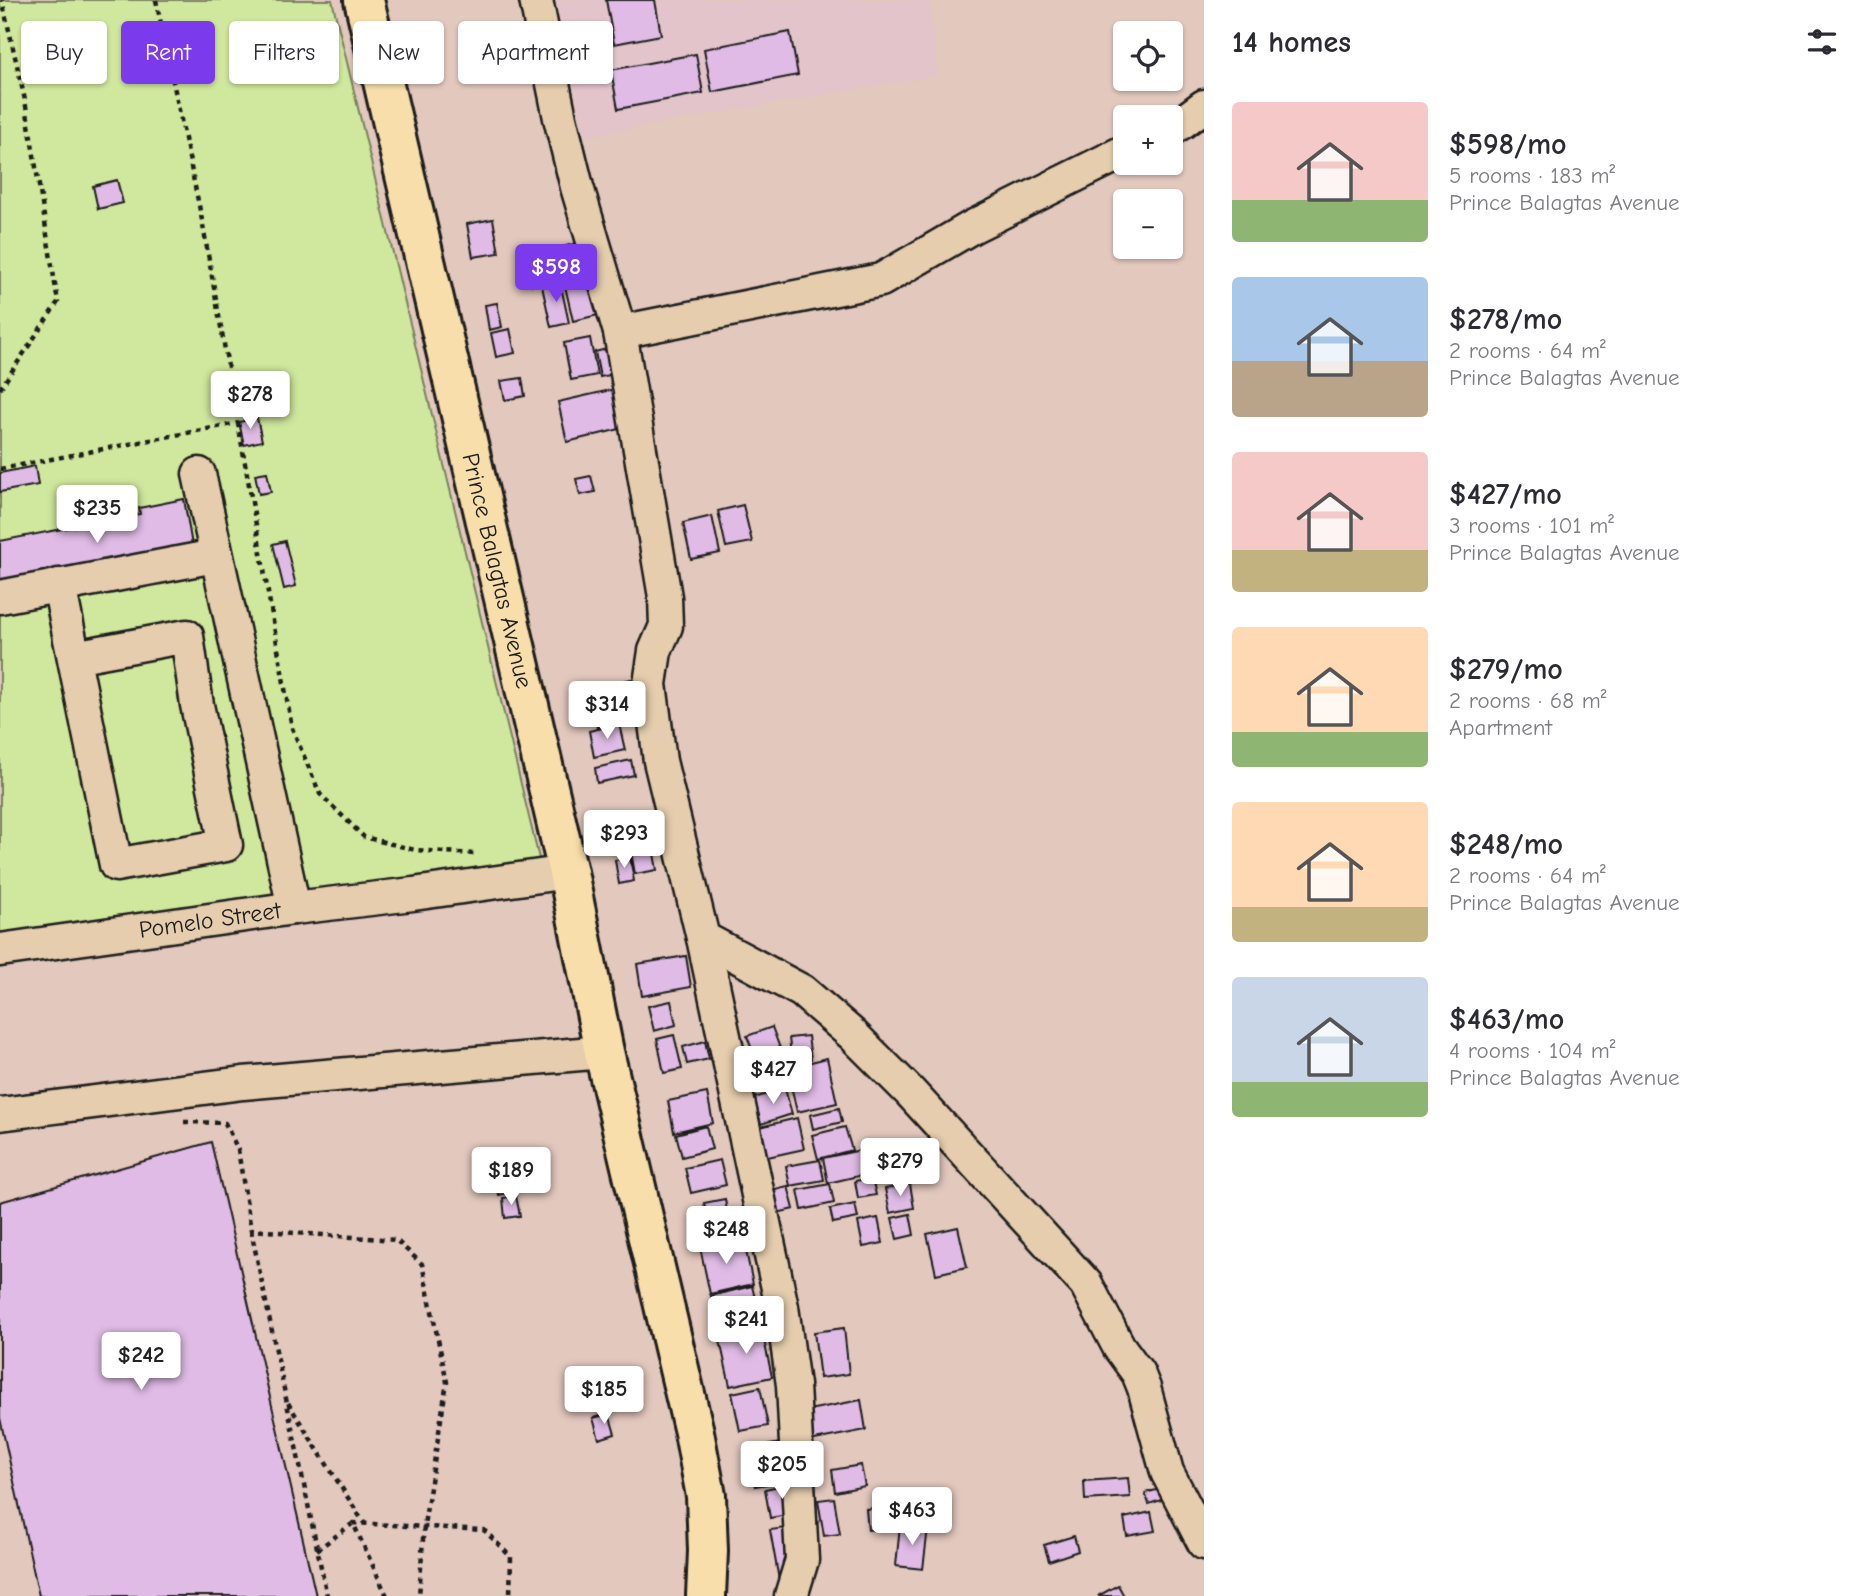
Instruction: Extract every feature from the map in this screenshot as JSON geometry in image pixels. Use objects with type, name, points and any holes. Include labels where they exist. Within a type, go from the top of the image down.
[{"type":"main road","name":"Prince Balagtas Avenue","points":[[364,0],[568,872],[604,1052],[694,1432],[706,1496],[706,1596]]},
{"type":"street","points":[[536,0],[577,187],[620,331],[665,597],[666,626],[655,651],[650,684],[660,761],[703,938],[769,1240],[786,1333],[793,1385],[802,1560],[791,1596]]},
{"type":"street","points":[[1183,121],[1204,106]]},
{"type":"street","points":[[620,331],[881,280],[972,227],[1113,157]]},
{"type":"street","points":[[199,474],[294,908]]},
{"type":"street","points":[[0,597],[215,556]]},
{"type":"street","points":[[59,585],[116,865],[226,845],[197,705],[187,636],[74,657]]},
{"type":"street","name":"Pomelo Street","points":[[0,950],[568,872]]},
{"type":"street","points":[[703,938],[802,991],[853,1035],[910,1092],[1086,1284],[1119,1347],[1138,1373],[1167,1472],[1204,1543]]},
{"type":"street","points":[[0,1114],[243,1083],[604,1052]]},
{"type":"path","points":[[0,389],[58,302],[24,100],[2,0]]},
{"type":"path","points":[[156,0],[202,220],[292,728],[320,794],[364,838],[415,850],[470,853],[483,857]]},
{"type":"path","points":[[0,469],[238,422]]},
{"type":"path","points":[[176,1122],[225,1124],[238,1150],[251,1230],[327,1596]]},
{"type":"path","points":[[251,1230],[396,1240],[422,1264],[447,1382],[424,1525],[419,1596]]},
{"type":"path","points":[[286,1400],[364,1524]]},
{"type":"path","points":[[317,1550],[353,1523],[484,1530],[511,1557],[510,1596]]},
{"type":"path","points":[[353,1523],[387,1596]]},
{"type":"shaded area","points":[[555,0],[930,0],[937,75],[584,136],[573,84],[613,84],[613,21],[559,21]]},
{"type":"green space","points":[[0,0],[332,0],[337,21],[229,21],[229,84],[339,84],[339,29],[541,867],[0,935]]},
{"type":"building","points":[[606,0],[655,0],[661,35],[614,44],[613,21],[610,21]]},
{"type":"building","points":[[790,32],[798,75],[712,92],[704,49]]},
{"type":"building","points":[[696,54],[703,93],[618,109],[613,70]]},
{"type":"building","points":[[117,180],[123,203],[98,209],[93,186]]},
{"type":"building","points":[[493,219],[499,253],[473,257],[467,224]]},
{"type":"building","points":[[581,242],[589,271],[532,285],[525,257]]},
{"type":"building","points":[[591,280],[598,315],[573,321],[565,286]]},
{"type":"building","points":[[560,282],[569,323],[551,327],[542,286]]},
{"type":"building","points":[[497,303],[502,327],[489,330],[485,305]]},
{"type":"building","points":[[510,329],[515,353],[496,357],[491,333]]},
{"type":"building","points":[[590,338],[597,375],[571,380],[564,343]]},
{"type":"building","points":[[614,347],[619,373],[600,377],[595,352]]},
{"type":"building","points":[[522,378],[525,396],[505,400],[501,381]]},
{"type":"building","points":[[615,389],[624,428],[567,442],[558,402]]},
{"type":"building","points":[[257,418],[262,441],[244,445],[239,422]]},
{"type":"building","points":[[35,466],[38,485],[0,492],[0,473]]},
{"type":"building","points":[[267,472],[271,492],[259,494],[255,474]]},
{"type":"building","points":[[591,476],[595,492],[580,495],[576,479]]},
{"type":"building","points":[[184,499],[193,551],[0,588],[0,541],[140,514],[139,508]]},
{"type":"building","points":[[743,505],[752,542],[726,547],[718,511]]},
{"type":"building","points":[[712,516],[720,553],[691,559],[683,523]]},
{"type":"building","points":[[285,541],[296,586],[284,589],[273,544]]},
{"type":"building","points":[[631,679],[640,716],[597,727],[587,690]]},
{"type":"building","points":[[619,724],[625,750],[594,757],[589,731]]},
{"type":"building","points":[[631,760],[634,775],[597,783],[595,768]]},
{"type":"building","points":[[651,832],[654,845],[629,851],[626,838]]},
{"type":"building","points":[[653,848],[657,870],[635,874],[631,852]]},
{"type":"building","points":[[630,857],[634,881],[619,884],[615,860]]},
{"type":"building","points":[[686,956],[691,987],[642,996],[637,964]]},
{"type":"building","points":[[671,1001],[676,1025],[654,1031],[648,1006]]},
{"type":"building","points":[[772,1027],[781,1051],[756,1060],[747,1036]]},
{"type":"building","points":[[674,1035],[682,1069],[664,1073],[657,1039]]},
{"type":"building","points":[[808,1036],[811,1059],[792,1062],[789,1038]]},
{"type":"building","points":[[705,1041],[709,1059],[687,1064],[683,1047]]},
{"type":"building","points":[[776,1058],[785,1083],[771,1089],[761,1064]]},
{"type":"building","points":[[827,1058],[837,1103],[797,1112],[787,1068]]},
{"type":"building","points":[[785,1089],[792,1114],[761,1124],[754,1098]]},
{"type":"building","points":[[707,1093],[713,1123],[674,1132],[668,1101]]},
{"type":"building","points":[[839,1108],[842,1122],[813,1129],[810,1115]]},
{"type":"building","points":[[797,1118],[804,1149],[763,1158],[756,1128]]},
{"type":"building","points":[[706,1126],[712,1149],[682,1157],[676,1134]]},
{"type":"building","points":[[845,1127],[852,1150],[818,1159],[812,1135]]},
{"type":"building","points":[[211,1142],[316,1596],[39,1596],[0,1418],[0,1202]]},
{"type":"building","points":[[866,1149],[871,1173],[828,1183],[823,1158]]},
{"type":"building","points":[[524,1153],[531,1188],[499,1195],[492,1160]]},
{"type":"building","points":[[720,1160],[726,1185],[691,1193],[685,1168]]},
{"type":"building","points":[[820,1160],[824,1180],[790,1186],[786,1166]]},
{"type":"building","points":[[872,1178],[876,1195],[858,1198],[855,1181]]},
{"type":"building","points":[[830,1184],[834,1203],[802,1210],[798,1190]]},
{"type":"building","points":[[910,1184],[914,1208],[890,1213],[885,1189]]},
{"type":"building","points":[[788,1186],[794,1209],[768,1215],[763,1192]]},
{"type":"building","points":[[516,1196],[520,1216],[505,1218],[503,1198]]},
{"type":"building","points":[[725,1199],[729,1224],[709,1228],[704,1203]]},
{"type":"building","points":[[855,1204],[858,1218],[833,1223],[830,1209]]},
{"type":"building","points":[[910,1214],[914,1235],[897,1239],[892,1218]]},
{"type":"building","points":[[878,1218],[883,1243],[863,1247],[858,1222]]},
{"type":"building","points":[[958,1227],[967,1267],[936,1274],[927,1234]]},
{"type":"building","points":[[743,1237],[753,1284],[710,1294],[700,1247]]},
{"type":"building","points":[[752,1286],[760,1319],[719,1330],[711,1296]]},
{"type":"building","points":[[761,1326],[772,1377],[730,1386],[719,1336]]},
{"type":"building","points":[[844,1328],[849,1374],[820,1378],[814,1332]]},
{"type":"building","points":[[760,1387],[768,1426],[740,1431],[732,1393]]},
{"type":"building","points":[[861,1400],[866,1430],[809,1441],[803,1411]]},
{"type":"building","points":[[609,1414],[615,1434],[599,1439],[593,1418]]},
{"type":"building","points":[[786,1442],[793,1480],[755,1486],[748,1449]]},
{"type":"building","points":[[861,1465],[865,1486],[835,1492],[832,1470]]},
{"type":"building","points":[[1128,1478],[1130,1497],[1085,1500],[1084,1481]]},
{"type":"building","points":[[793,1483],[798,1513],[770,1518],[765,1489]]},
{"type":"building","points":[[1164,1488],[1167,1498],[1149,1504],[1145,1493]]},
{"type":"building","points":[[834,1498],[840,1534],[824,1536],[818,1500]]},
{"type":"building","points":[[891,1506],[894,1528],[868,1530],[866,1509]]},
{"type":"building","points":[[1151,1512],[1155,1531],[1127,1536],[1124,1518]]},
{"type":"building","points":[[900,1525],[928,1528],[923,1569],[896,1566]]},
{"type":"building","points":[[785,1528],[793,1577],[779,1580],[770,1530]]},
{"type":"building","points":[[1074,1536],[1078,1551],[1049,1561],[1044,1545]]},
{"type":"building","points":[[1118,1585],[1124,1596],[1098,1596]]}]
